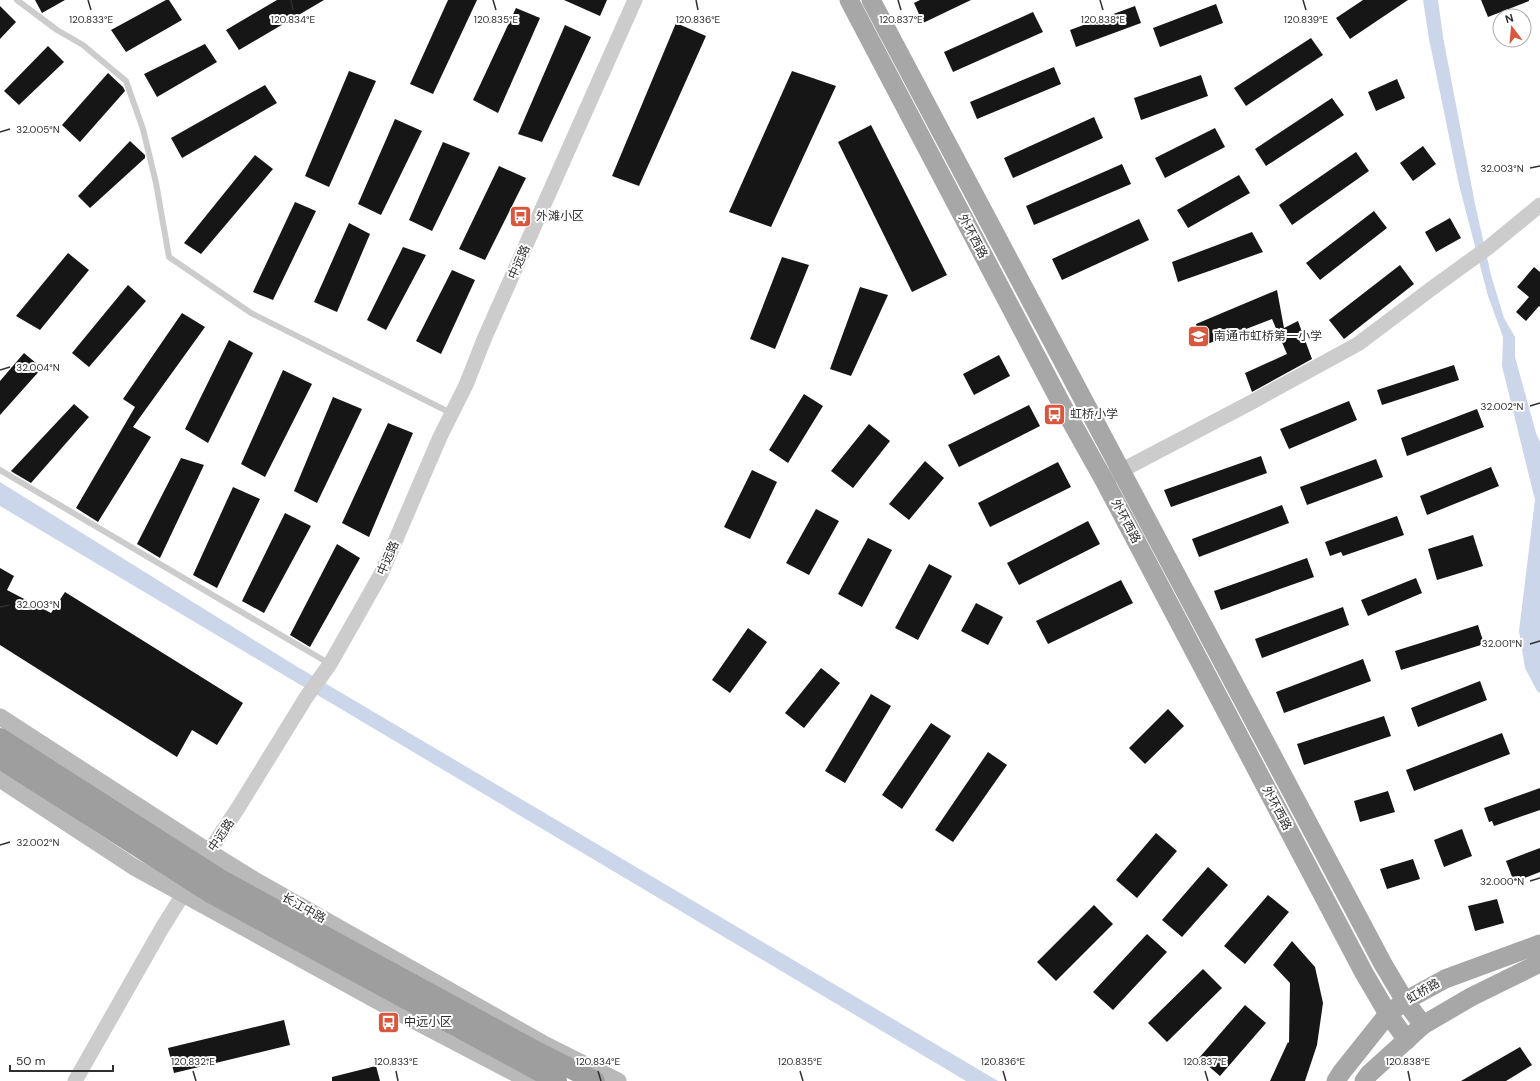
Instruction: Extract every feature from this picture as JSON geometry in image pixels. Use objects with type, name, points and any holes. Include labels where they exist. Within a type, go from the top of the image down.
[{"type":"highway","name":"长江中路","points":[[0,738],[220,878],[534,1050],[595,1081]]},
{"type":"highway","points":[[0,759],[212,894],[557,1081]]},
{"type":"main road","name":"外环西路","points":[[849,0],[1062,404],[1112,475],[1383,964],[1405,1001],[1423,1026]]},
{"type":"main road","name":"外环西路","points":[[871,0],[1052,339],[1112,475],[1364,973],[1388,1014],[1407,1040]]},
{"type":"main road","name":"长江中路","points":[[0,717],[208,852],[256,881],[542,1043],[618,1081]]},
{"type":"main road","points":[[0,779],[134,867],[394,1010],[530,1081]]},
{"type":"main road","name":"虹桥路","points":[[1336,1081],[1388,1014],[1405,1001],[1444,979],[1540,944]]},
{"type":"main road","points":[[1364,1081],[1369,1074],[1423,1026],[1471,997],[1540,963]]},
{"type":"street","name":"中远路","points":[[75,1081],[158,935],[208,852],[238,808],[307,696],[326,669],[381,574],[440,437],[452,414],[635,0]]},
{"type":"street","points":[[1112,475],[1250,403],[1358,344],[1467,262],[1488,248],[1540,205]]},
{"type":"lane","points":[[17,0],[57,30],[83,45],[126,81],[143,129],[154,175],[169,257],[251,313],[452,414]]},
{"type":"lane","points":[[0,470],[326,669]]},
{"type":"water","points":[[1423,0],[1438,0],[1443,37],[1475,204],[1491,275],[1504,318],[1515,337],[1515,357],[1536,433],[1540,442],[1540,693],[1537,691],[1525,668],[1519,631],[1535,500],[1502,366],[1503,337],[1488,296],[1459,185],[1429,39]]},
{"type":"water","points":[[0,482],[296,666],[998,1081],[966,1081],[0,506]]},
{"type":"building","points":[[35,0],[65,0],[42,13]]},
{"type":"building","points":[[166,0],[169,0],[182,20],[126,52],[111,30]]},
{"type":"building","points":[[277,0],[324,0],[239,50],[226,30]]},
{"type":"building","points":[[448,0],[477,0],[433,94],[410,84]]},
{"type":"building","points":[[564,0],[607,0],[600,16]]},
{"type":"building","points":[[920,0],[971,0],[923,23],[914,3]]},
{"type":"building","points":[[1363,0],[1408,0],[1350,39],[1336,18]]},
{"type":"building","points":[[1481,0],[1529,0],[1511,8],[1492,8],[1492,15],[1488,17]]},
{"type":"building","points":[[1216,4],[1223,23],[1160,47],[1153,28]]},
{"type":"building","points":[[0,6],[16,22],[0,39]]},
{"type":"building","points":[[1135,6],[1141,23],[1076,47],[1070,30]]},
{"type":"building","points":[[516,8],[540,18],[498,113],[473,100]]},
{"type":"building","points":[[1033,12],[1043,32],[953,72],[944,52]]},
{"type":"building","points":[[676,23],[706,36],[639,186],[612,176]]},
{"type":"building","points":[[565,25],[591,37],[542,142],[518,134]]},
{"type":"building","points":[[1311,38],[1323,55],[1246,106],[1234,88]]},
{"type":"building","points":[[205,44],[217,62],[157,97],[144,74]]},
{"type":"building","points":[[48,46],[64,62],[19,105],[4,91]]},
{"type":"building","points":[[1054,67],[1061,84],[977,119],[970,102]]},
{"type":"building","points":[[349,71],[376,81],[329,187],[305,176]]},
{"type":"building","points":[[792,71],[836,86],[771,227],[729,212]]},
{"type":"building","points":[[108,73],[123,87],[125,91],[80,142],[62,125]]},
{"type":"building","points":[[1201,75],[1208,96],[1141,120],[1134,98]]},
{"type":"building","points":[[1397,79],[1405,98],[1376,111],[1368,92]]},
{"type":"building","points":[[265,85],[277,103],[182,158],[171,138]]},
{"type":"building","points":[[1332,98],[1344,115],[1266,166],[1255,149]]},
{"type":"building","points":[[1094,117],[1103,138],[1013,178],[1004,158]]},
{"type":"building","points":[[395,119],[422,131],[381,215],[358,204]]},
{"type":"building","points":[[871,125],[947,275],[912,292],[838,142]]},
{"type":"building","points":[[1215,128],[1225,147],[1165,178],[1155,158]]},
{"type":"building","points":[[130,141],[145,155],[145,158],[90,208],[78,196]]},
{"type":"building","points":[[443,142],[470,153],[432,231],[409,220]]},
{"type":"building","points":[[1423,146],[1436,164],[1413,181],[1400,163]]},
{"type":"building","points":[[1356,152],[1369,171],[1292,225],[1279,205]]},
{"type":"building","points":[[255,155],[273,169],[201,254],[184,243]]},
{"type":"building","points":[[1122,164],[1131,184],[1034,225],[1026,206]]},
{"type":"building","points":[[499,166],[526,178],[485,260],[459,249]]},
{"type":"building","points":[[1239,175],[1250,193],[1188,228],[1177,210]]},
{"type":"building","points":[[295,202],[316,211],[273,300],[253,292]]},
{"type":"building","points":[[1374,211],[1387,228],[1320,280],[1306,263]]},
{"type":"building","points":[[1450,218],[1461,238],[1436,252],[1425,232]]},
{"type":"building","points":[[1139,219],[1149,240],[1062,280],[1052,259]]},
{"type":"building","points":[[349,223],[370,234],[337,312],[314,302]]},
{"type":"building","points":[[1252,232],[1263,252],[1178,282],[1172,262]]},
{"type":"building","points":[[403,247],[426,255],[386,330],[367,320]]},
{"type":"building","points":[[68,253],[89,270],[40,330],[16,316]]},
{"type":"building","points":[[782,257],[809,265],[775,349],[750,339]]},
{"type":"building","points":[[1400,265],[1414,284],[1344,339],[1329,320]]},
{"type":"building","points":[[1534,267],[1540,272],[1540,307],[1539,306],[1526,321],[1516,312],[1529,297],[1517,287]]},
{"type":"building","points":[[452,270],[475,280],[441,354],[416,341]]},
{"type":"building","points":[[128,285],[146,301],[89,367],[72,353]]},
{"type":"building","points":[[860,287],[888,295],[851,376],[830,369]]},
{"type":"building","points":[[1277,290],[1284,328],[1298,321],[1312,359],[1252,392],[1245,373],[1287,354],[1272,319],[1202,346],[1196,324]]},
{"type":"building","points":[[182,313],[205,327],[133,427],[151,437],[98,522],[76,508],[135,407],[123,399]]},
{"type":"building","points":[[229,340],[253,353],[208,443],[185,429]]},
{"type":"building","points":[[24,353],[42,368],[0,415],[0,381]]},
{"type":"building","points":[[999,355],[1010,376],[974,395],[963,374]]},
{"type":"building","points":[[1454,365],[1459,380],[1382,405],[1377,390]]},
{"type":"building","points":[[283,370],[312,384],[265,477],[241,464]]},
{"type":"building","points":[[804,394],[823,406],[788,463],[769,450]]},
{"type":"building","points":[[333,397],[362,409],[317,503],[294,491]]},
{"type":"building","points":[[1349,401],[1357,420],[1289,449],[1280,429]]},
{"type":"building","points":[[74,404],[89,417],[31,483],[11,471]]},
{"type":"building","points":[[1029,405],[1040,426],[959,467],[948,445]]},
{"type":"building","points":[[1477,409],[1484,427],[1407,456],[1401,438]]},
{"type":"building","points":[[388,423],[413,433],[369,537],[342,523]]},
{"type":"building","points":[[869,424],[890,441],[853,488],[831,471]]},
{"type":"building","points":[[1261,456],[1267,473],[1171,507],[1164,490]]},
{"type":"building","points":[[181,458],[204,465],[160,558],[137,544]]},
{"type":"building","points":[[1376,459],[1383,477],[1307,505],[1300,487]]},
{"type":"building","points":[[925,461],[944,478],[909,520],[889,504]]},
{"type":"building","points":[[1058,462],[1071,487],[990,527],[978,503]]},
{"type":"building","points":[[1491,467],[1499,486],[1427,515],[1420,496]]},
{"type":"building","points":[[752,470],[777,482],[750,539],[724,527]]},
{"type":"building","points":[[233,487],[260,499],[217,588],[193,575]]},
{"type":"building","points":[[1282,505],[1289,523],[1199,557],[1192,539]]},
{"type":"building","points":[[816,509],[839,521],[809,575],[786,563]]},
{"type":"building","points":[[285,513],[311,526],[264,613],[242,601]]},
{"type":"building","points":[[1397,516],[1404,535],[1343,556],[1341,552],[1330,556],[1325,542]]},
{"type":"building","points":[[1088,521],[1100,544],[1019,585],[1007,563]]},
{"type":"building","points":[[1473,535],[1483,566],[1437,580],[1428,549]]},
{"type":"building","points":[[868,538],[892,550],[862,607],[838,594]]},
{"type":"building","points":[[337,544],[360,558],[310,647],[290,635]]},
{"type":"building","points":[[1307,558],[1314,577],[1221,610],[1214,591]]},
{"type":"building","points":[[929,564],[952,576],[918,640],[895,628]]},
{"type":"building","points":[[0,568],[14,576],[7,590],[51,613],[65,592],[243,703],[217,745],[192,730],[177,757],[0,645]]},
{"type":"building","points":[[1416,578],[1422,593],[1368,616],[1361,600]]},
{"type":"building","points":[[1121,580],[1133,603],[1048,644],[1036,621]]},
{"type":"building","points":[[976,603],[1003,617],[988,645],[961,631]]},
{"type":"building","points":[[1343,607],[1349,625],[1262,658],[1255,639]]},
{"type":"building","points":[[1478,625],[1484,644],[1401,670],[1395,651]]},
{"type":"building","points":[[748,628],[767,642],[730,693],[712,680]]},
{"type":"building","points":[[1363,659],[1371,681],[1284,713],[1276,692]]},
{"type":"building","points":[[821,668],[840,683],[804,728],[785,713]]},
{"type":"building","points":[[1480,681],[1487,700],[1418,727],[1411,708]]},
{"type":"building","points":[[871,694],[891,706],[845,783],[825,771]]},
{"type":"building","points":[[1168,709],[1184,726],[1145,764],[1129,748]]},
{"type":"building","points":[[1384,716],[1391,736],[1304,765],[1297,744]]},
{"type":"building","points":[[931,723],[951,736],[902,809],[882,795]]},
{"type":"building","points":[[1502,733],[1510,754],[1414,791],[1406,770]]},
{"type":"building","points":[[988,752],[1007,765],[953,842],[935,830]]},
{"type":"building","points":[[1540,788],[1540,810],[1494,826],[1492,821],[1489,822],[1484,808]]},
{"type":"building","points":[[1388,791],[1395,812],[1360,822],[1354,801]]},
{"type":"building","points":[[1462,829],[1472,856],[1444,867],[1434,840]]},
{"type":"building","points":[[1156,833],[1177,851],[1137,898],[1116,880]]},
{"type":"building","points":[[1540,848],[1540,872],[1514,882],[1506,861]]},
{"type":"building","points":[[1413,859],[1420,879],[1387,889],[1380,869]]},
{"type":"building","points":[[1208,867],[1228,885],[1182,937],[1162,920]]},
{"type":"building","points":[[1268,895],[1289,912],[1245,964],[1224,946]]},
{"type":"building","points":[[1497,899],[1504,923],[1475,931],[1468,906]]},
{"type":"building","points":[[1094,905],[1113,924],[1056,981],[1037,962]]},
{"type":"building","points":[[1147,934],[1167,952],[1113,1010],[1093,992]]},
{"type":"building","points":[[1292,941],[1315,967],[1323,1003],[1317,1045],[1305,1081],[1270,1081],[1288,1042],[1289,1043],[1290,983],[1273,965]]},
{"type":"building","points":[[1203,969],[1222,988],[1167,1042],[1148,1023]]},
{"type":"building","points":[[1245,1005],[1266,1023],[1220,1076],[1199,1058]]},
{"type":"building","points":[[284,1020],[290,1045],[174,1073],[168,1048]]},
{"type":"building","points":[[1520,1047],[1532,1065],[1506,1081],[1461,1081]]},
{"type":"building","points":[[376,1066],[380,1081],[332,1081],[332,1077]]},
{"type":"place","name":"外滩小区","points":[[521,216]]},
{"type":"place","name":"南通市虹桥第一小学","points":[[1199,336]]},
{"type":"place","name":"虹桥小学","points":[[1054,414]]},
{"type":"place","name":"中远小区","points":[[388,1022]]}]
